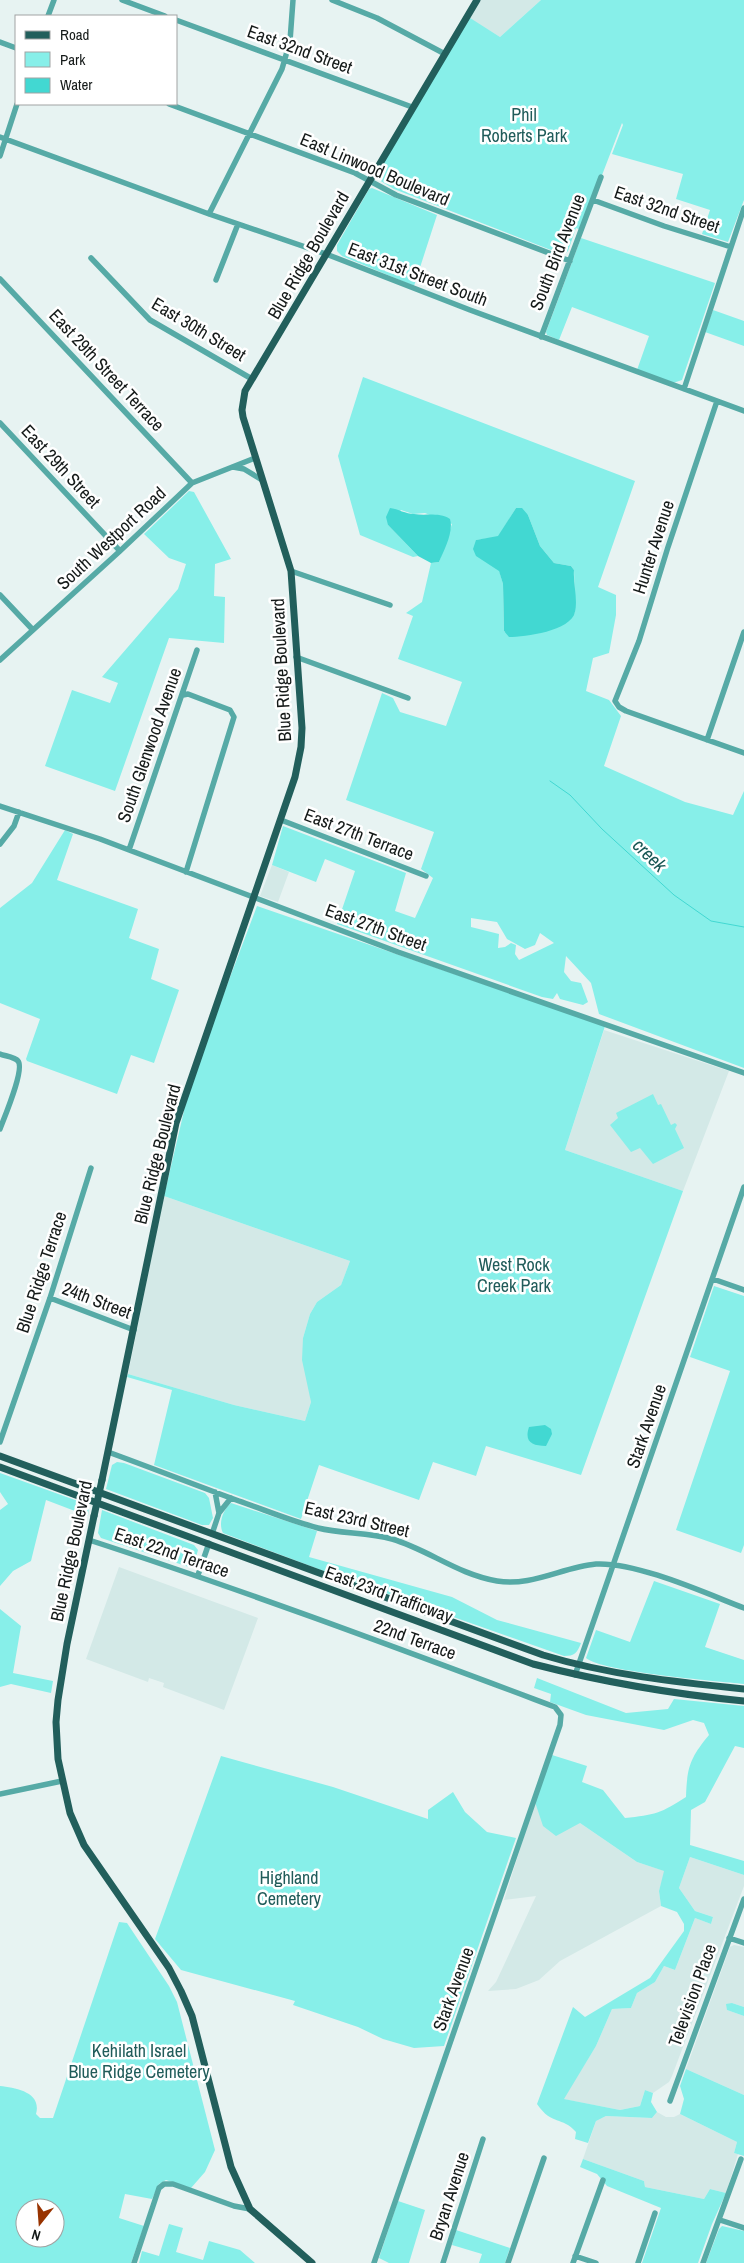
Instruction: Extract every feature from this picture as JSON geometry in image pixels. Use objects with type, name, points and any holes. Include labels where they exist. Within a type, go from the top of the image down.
[{"type":"main road","name":"Blue Ridge Boulevard","points":[[312,2263],[250,2209],[231,2166],[192,2016],[182,1991],[84,1845],[70,1813],[62,1781],[57,1741],[58,1700],[67,1644],[176,1124],[281,820],[295,776],[301,747],[302,728],[290,571],[242,410],[245,391],[476,0]]},
{"type":"main road","name":"East 23rd Trafficway","points":[[0,1456],[494,1638],[578,1666],[647,1679],[744,1689]]},
{"type":"main road","name":"East 23rd Trafficway","points":[[0,1467],[533,1664],[575,1675],[672,1694],[744,1702]]},
{"type":"street","points":[[48,15],[54,0]]},
{"type":"street","points":[[122,0],[162,15]]},
{"type":"street","points":[[210,214],[286,59],[292,25],[293,0]]},
{"type":"street","points":[[332,0],[377,18],[445,54]]},
{"type":"street","points":[[469,12],[472,0]]},
{"type":"street","name":"East 32nd Street","points":[[178,21],[412,107]]},
{"type":"street","points":[[0,42],[15,48]]},
{"type":"street","points":[[0,156],[3,138],[17,105]]},
{"type":"street","name":"East Linwood Boulevard","points":[[172,105],[369,180],[396,195],[570,261]]},
{"type":"street","name":"East 31st Street South","points":[[3,138],[210,214],[326,254],[542,337],[744,411]]},
{"type":"street","name":"South Bird Avenue","points":[[542,337],[601,177]]},
{"type":"street","name":"East 32nd Street","points":[[593,200],[664,226],[731,247]]},
{"type":"street","points":[[684,389],[744,208]]},
{"type":"street","points":[[216,280],[238,224]]},
{"type":"street","name":"East 30th Street","points":[[91,258],[150,320],[252,379]]},
{"type":"street","name":"East 29th Street Terrace","points":[[0,279],[192,482]]},
{"type":"street","name":"Hunter Avenue","points":[[707,740],[626,712],[615,701],[639,640],[717,402]]},
{"type":"street","name":"East 29th Street","points":[[0,423],[120,551]]},
{"type":"street","name":"South Westport Road","points":[[0,660],[120,551],[192,482],[255,458]]},
{"type":"street","points":[[230,467],[244,469],[262,480]]},
{"type":"street","points":[[290,571],[390,605]]},
{"type":"street","points":[[0,595],[33,630]]},
{"type":"street","points":[[744,632],[707,740],[744,753]]},
{"type":"street","name":"South Glenwood Avenue","points":[[129,850],[183,696],[197,650]]},
{"type":"street","points":[[296,657],[408,698]]},
{"type":"street","points":[[183,696],[188,694],[230,710],[234,717],[186,872]]},
{"type":"street","name":"East 27th Street","points":[[0,806],[129,850],[398,952],[744,1073]]},
{"type":"street","points":[[0,844],[14,826],[19,812]]},
{"type":"street","name":"East 27th Terrace","points":[[281,820],[426,876]]},
{"type":"street","points":[[0,1054],[17,1060],[20,1066],[20,1074],[0,1129]]},
{"type":"street","name":"Blue Ridge Terrace","points":[[0,1442],[50,1298],[91,1168]]},
{"type":"street","name":"Stark Avenue","points":[[575,1675],[744,1187]]},
{"type":"street","points":[[713,1279],[744,1290]]},
{"type":"street","name":"24th Street","points":[[50,1298],[134,1330]]},
{"type":"street","name":"East 23rd Street","points":[[108,1452],[231,1498],[316,1527],[391,1538],[464,1573],[500,1582],[536,1579],[584,1565],[614,1565],[635,1568],[744,1608]]},
{"type":"street","points":[[215,1492],[219,1513]]},
{"type":"street","points":[[212,1534],[219,1513],[231,1498]]},
{"type":"street","name":"East 22nd Terrace","points":[[90,1540],[245,1592]]},
{"type":"street","points":[[198,1575],[209,1543]]},
{"type":"street","name":"22nd Terrace","points":[[245,1592],[555,1707],[561,1715],[560,1725]]},
{"type":"street","name":"Stark Avenue","points":[[377,2262],[560,1725]]},
{"type":"street","points":[[0,1794],[62,1781]]},
{"type":"street","name":"Television Place","points":[[670,2101],[744,1899]]},
{"type":"street","points":[[729,1938],[744,1943]]},
{"type":"street","name":"Bryan Avenue","points":[[443,2263],[482,2139]]},
{"type":"street","points":[[508,2263],[544,2158]]},
{"type":"street","points":[[703,2263],[741,2159]]},
{"type":"street","points":[[573,2263],[603,2180]]},
{"type":"street","points":[[134,2263],[158,2188],[164,2184],[173,2184],[234,2206],[250,2209]]},
{"type":"street","points":[[638,2263],[655,2214]]},
{"type":"street","points":[[720,2220],[744,2228]]},
{"type":"street","points":[[575,2256],[596,2263]]},
{"type":"shaded area","points":[[480,0],[541,0],[500,37],[469,18]]},
{"type":"shaded area","points":[[272,865],[289,872],[278,902],[260,896]]},
{"type":"shaded area","points":[[604,1030],[729,1071],[683,1191],[565,1150]]},
{"type":"shaded area","points":[[164,1196],[350,1261],[341,1285],[317,1302],[310,1314],[303,1338],[311,1402],[305,1421],[234,1405],[128,1374]]},
{"type":"shaded area","points":[[119,1567],[258,1618],[224,1710],[163,1687],[164,1683],[149,1678],[148,1682],[86,1659]]},
{"type":"shaded area","points":[[535,1802],[580,1823],[637,1862],[665,1871],[659,1891],[661,1906],[560,1961],[539,1980],[516,1989],[488,1991],[496,1982],[536,1896],[504,1900]]},
{"type":"shaded area","points":[[690,1857],[744,1875],[744,1886],[669,2082],[653,2093],[645,2090],[640,2106],[620,2110],[563,2099],[596,2046],[612,2009],[631,2008],[637,1993],[655,1982],[664,1966],[675,1970],[695,1918],[711,1924],[713,1917],[695,1911],[679,1888]]},
{"type":"shaded area","points":[[734,1945],[744,1947],[744,2007],[732,2003],[727,2010],[744,2016],[744,2095],[686,2069],[730,1947]]},
{"type":"shaded area","points":[[657,2112],[666,2117],[674,2117],[680,2114],[737,2142],[734,2153],[738,2154],[726,2193],[710,2189],[704,2199],[645,2187],[644,2181],[583,2159],[596,2121],[606,2116],[652,2118]]},
{"type":"green space","name":"Phil Roberts Park","points":[[541,0],[744,0],[744,200],[728,242],[702,234],[710,210],[676,199],[683,174],[612,154],[623,125],[622,123],[581,230],[576,228],[568,251],[565,254],[394,189],[379,180],[377,176],[384,165],[380,162],[467,16],[500,37]]},
{"type":"green space","points":[[372,188],[437,215],[414,286],[342,256],[337,251],[337,245],[369,189]]},
{"type":"green space","points":[[581,238],[715,283],[682,380],[673,383],[637,370],[649,336],[572,307],[559,340],[547,335],[546,332]]},
{"type":"green space","points":[[713,310],[744,321],[744,346],[705,332]]},
{"type":"green space","points":[[363,377],[635,481],[598,587],[616,595],[616,615],[609,653],[593,658],[586,691],[609,700],[621,716],[604,766],[685,802],[733,815],[744,791],[744,1068],[599,1014],[591,983],[566,956],[564,972],[571,981],[581,983],[588,1002],[583,1005],[560,999],[557,993],[553,999],[542,997],[337,924],[355,871],[325,859],[316,882],[272,865],[283,826],[406,873],[395,911],[415,918],[433,878],[421,869],[434,832],[346,800],[382,693],[393,698],[400,712],[446,726],[462,682],[398,659],[413,616],[406,613],[422,602],[431,563],[439,562],[452,524],[425,513],[413,514],[401,510],[388,525],[418,556],[413,557],[360,535],[338,456]],"holes":[[[516,508],[528,515],[540,546],[554,563],[571,566],[574,570],[575,613],[504,632],[503,584],[499,570],[488,563],[476,540],[498,537]],[[471,918],[497,922],[507,939],[525,949],[535,945],[540,933],[554,943],[519,960],[515,954],[516,945],[511,943],[505,947],[498,948],[499,934],[471,927]]]},
{"type":"green space","points":[[189,491],[194,492],[231,559],[215,564],[214,596],[225,597],[224,643],[169,638],[115,791],[45,766],[72,690],[110,703],[118,683],[102,677],[178,589],[186,564],[169,558],[144,534]]},
{"type":"green space","points":[[65,830],[73,834],[57,880],[138,909],[129,938],[159,949],[151,979],[179,990],[154,1063],[131,1055],[117,1094],[27,1061],[26,1059],[40,1019],[0,1003],[0,908],[32,883]]},
{"type":"green space","name":"West Rock Creek Park","points":[[257,906],[605,1026],[565,1150],[683,1191],[581,1475],[486,1446],[476,1476],[433,1462],[419,1500],[319,1465],[301,1519],[154,1465],[172,1390],[127,1377],[128,1374],[234,1405],[305,1421],[311,1402],[302,1360],[303,1338],[310,1314],[317,1302],[341,1285],[350,1261],[164,1196],[184,1111],[180,1109]]},
{"type":"green space","points":[[653,1094],[658,1105],[661,1104],[671,1125],[675,1123],[677,1125],[675,1129],[684,1148],[653,1164],[640,1148],[631,1152],[610,1125],[618,1118],[616,1113]]},
{"type":"green space","points":[[714,1286],[744,1296],[744,1545],[741,1553],[676,1530],[730,1371],[690,1357]]},
{"type":"green space","points":[[117,1462],[205,1493],[209,1498],[213,1518],[209,1525],[202,1525],[106,1489],[112,1465]]},
{"type":"green space","points":[[0,1473],[89,1505],[88,1516],[46,1500],[31,1561],[13,1571],[0,1586],[0,1510],[8,1504],[0,1492]]},
{"type":"green space","points":[[231,1503],[317,1531],[309,1557],[452,1597],[497,1620],[581,1643],[575,1653],[564,1656],[329,1573],[223,1533],[222,1517]]},
{"type":"green space","points":[[102,1510],[194,1545],[198,1550],[193,1567],[101,1538],[98,1533]]},
{"type":"green space","points":[[654,1581],[720,1604],[705,1647],[744,1660],[744,1684],[636,1672],[596,1663],[586,1658],[596,1630],[630,1642]]},
{"type":"green space","points":[[0,1609],[21,1626],[13,1673],[53,1681],[51,1693],[11,1684],[0,1687]]},
{"type":"green space","points":[[537,1678],[626,1713],[668,1709],[674,1699],[744,1706],[744,1748],[735,1746],[705,1802],[691,1810],[690,1845],[744,1861],[744,1875],[690,1857],[679,1888],[695,1911],[713,1917],[711,1924],[695,1918],[675,1970],[664,1966],[655,1982],[637,1993],[631,2008],[612,2009],[596,2046],[564,2099],[620,2110],[640,2106],[645,2090],[653,2093],[651,2102],[657,2112],[652,2118],[606,2116],[596,2121],[588,2143],[575,2139],[576,2132],[571,2127],[547,2115],[537,2104],[573,2007],[585,2017],[650,1978],[684,1931],[684,1924],[677,1912],[661,1906],[659,1891],[664,1871],[637,1862],[580,1823],[556,1836],[543,1826],[535,1802],[552,1755],[587,1766],[582,1782],[603,1790],[625,1818],[643,1816],[670,1807],[686,1797],[687,1778],[691,1763],[709,1735],[704,1723],[693,1720],[664,1730],[586,1715],[550,1702],[551,1694],[534,1688]]},
{"type":"green space","name":"Highland Cemetery","points":[[221,1756],[333,1787],[428,1819],[428,1810],[453,1792],[465,1812],[487,1832],[516,1838],[444,2046],[414,2048],[383,2039],[358,2027],[293,2005],[295,2001],[181,1970],[155,1939]]},
{"type":"green space","name":"Kehilath Israel Blue Ridge Cemetery","points":[[119,1922],[127,1923],[169,1986],[177,2002],[215,2150],[205,2172],[191,2188],[166,2180],[159,2184],[152,2199],[125,2194],[119,2218],[144,2226],[131,2263],[0,2263],[0,2086],[20,2090],[31,2096],[37,2107],[36,2114],[40,2118],[53,2118]]},
{"type":"green space","points":[[732,2003],[744,2007],[744,2016],[727,2010],[726,2004]]},
{"type":"green space","points":[[686,2069],[744,2095],[744,2156],[734,2153],[737,2142],[680,2114],[684,2099],[680,2086]]},
{"type":"green space","points":[[583,2159],[644,2181],[645,2187],[704,2199],[710,2189],[726,2193],[698,2263],[642,2263],[661,2208],[607,2186],[597,2174],[580,2167]]},
{"type":"green space","points":[[398,2201],[425,2210],[409,2263],[389,2263],[379,2258]]},
{"type":"green space","points":[[169,2224],[183,2228],[176,2252],[203,2260],[209,2241],[240,2250],[255,2263],[139,2263],[142,2251],[159,2256]]},
{"type":"green space","points":[[722,2226],[744,2231],[744,2263],[706,2263],[719,2229]]},
{"type":"green space","points":[[456,2230],[510,2248],[505,2263],[479,2263],[482,2254],[452,2245]]},
{"type":"water","points":[[390,508],[411,514],[437,515],[450,519],[450,535],[439,562],[431,563],[418,556],[388,525],[386,517]]},
{"type":"water","points":[[516,508],[522,508],[528,515],[540,546],[554,563],[571,566],[574,570],[576,607],[572,619],[557,628],[526,636],[509,637],[504,631],[503,584],[499,571],[476,556],[473,549],[476,540],[498,536]]},
{"type":"water","points":[[545,1425],[551,1429],[552,1434],[546,1446],[533,1444],[528,1440],[529,1427]]},
{"type":"waterway","name":"creek","points":[[550,781],[570,795],[602,829],[674,895],[711,921],[744,927]]}]
